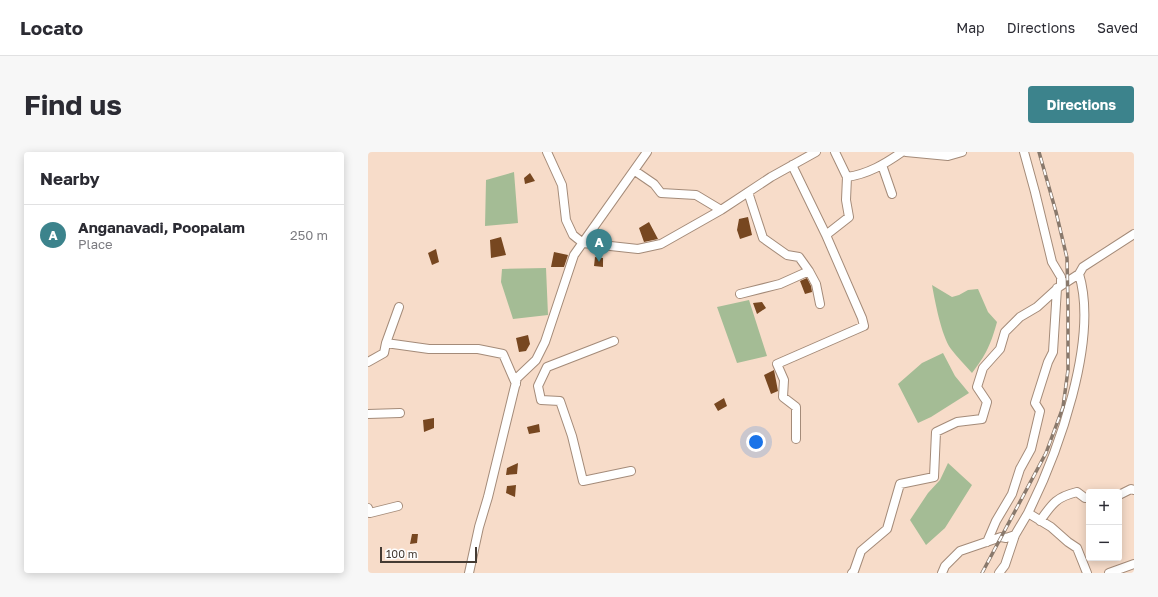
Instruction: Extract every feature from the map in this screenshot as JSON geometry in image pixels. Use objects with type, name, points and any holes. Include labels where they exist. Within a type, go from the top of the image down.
[{"type":"street","points":[[547,152],[562,185],[566,220],[573,235],[583,243],[638,249],[661,244],[721,210],[770,177],[816,152]]},
{"type":"street","points":[[468,573],[517,378],[536,360],[545,342],[574,255],[647,152]]},
{"type":"street","points":[[826,235],[849,217],[846,200],[847,177],[835,152]]},
{"type":"street","points":[[847,177],[860,175],[882,165],[902,152]]},
{"type":"street","points":[[906,152],[948,156],[962,152]]},
{"type":"street","points":[[987,542],[996,521],[1012,494],[1020,469],[1031,449],[1040,411],[1036,403],[1048,362],[1053,352],[1061,277],[1052,262],[1024,152]]},
{"type":"street","points":[[792,165],[826,235],[862,318],[864,326],[778,364],[784,380],[783,397],[796,407],[796,439]]},
{"type":"street","points":[[882,165],[892,194]]},
{"type":"street","points":[[635,171],[654,184],[661,193],[696,194],[721,210]]},
{"type":"street","points":[[748,192],[763,238],[787,255],[799,257],[816,284],[820,304]]},
{"type":"street","points":[[852,573],[861,551],[887,529],[900,484],[934,477],[936,432],[957,422],[982,419],[987,402],[977,387],[983,368],[1000,349],[1005,332],[1020,317],[1037,307],[1059,287],[1079,274],[1083,267],[1134,234]]},
{"type":"street","points":[[740,294],[780,284],[809,271]]},
{"type":"street","points":[[999,573],[1005,565],[1015,535],[1039,491],[1071,401],[1078,373],[1086,311],[1083,286],[1079,274]]},
{"type":"street","points":[[368,362],[384,353],[399,307]]},
{"type":"street","points":[[614,341],[547,367],[538,386],[541,400],[560,401],[572,436],[583,481],[631,471]]},
{"type":"street","points":[[386,343],[429,349],[478,349],[503,354],[516,384]]},
{"type":"street","points":[[368,414],[400,413]]},
{"type":"street","points":[[1122,493],[1131,489],[1134,490]]},
{"type":"street","points":[[1040,521],[1052,505],[1064,495],[1077,492],[1086,498]]},
{"type":"street","points":[[368,508],[370,512],[398,506]]},
{"type":"street","points":[[1028,513],[1051,527],[1077,548],[1087,573]]},
{"type":"street","points":[[942,573],[945,566],[960,551],[1001,537],[1006,538],[1015,535]]},
{"type":"street","points":[[1109,573],[1134,564]]},
{"type":"green space","points":[[514,172],[518,223],[485,226],[486,180]]},
{"type":"green space","points":[[546,268],[548,315],[513,319],[501,282],[502,269]]},
{"type":"green space","points":[[932,285],[952,297],[968,290],[978,289],[988,312],[997,322],[988,349],[972,373],[947,343],[939,318]]},
{"type":"green space","points":[[749,300],[767,356],[737,363],[717,307]]},
{"type":"green space","points":[[943,353],[955,376],[969,393],[931,417],[918,423],[898,384],[922,363]]},
{"type":"green space","points":[[948,463],[972,485],[945,528],[926,545],[910,520],[928,493],[940,480]]},
{"type":"building","points":[[530,173],[535,181],[525,184],[524,178]]},
{"type":"building","points":[[748,217],[752,235],[740,239],[737,230],[739,219]]},
{"type":"building","points":[[649,222],[658,239],[644,242],[639,228]]},
{"type":"building","points":[[501,237],[506,255],[491,258],[490,240]]},
{"type":"building","points":[[436,249],[439,262],[432,265],[428,253]]},
{"type":"building","points":[[554,252],[568,255],[564,267],[551,267]]},
{"type":"building","points":[[595,257],[603,258],[603,267],[594,266]]},
{"type":"building","points":[[807,278],[812,292],[805,294],[800,281]]},
{"type":"building","points":[[762,302],[766,308],[757,314],[753,303]]},
{"type":"building","points":[[528,335],[530,344],[526,351],[519,352],[516,338]]},
{"type":"building","points":[[774,370],[778,391],[771,394],[764,375]]},
{"type":"building","points":[[724,398],[727,406],[718,411],[714,404]]},
{"type":"building","points":[[434,418],[434,428],[424,432],[423,420]]},
{"type":"building","points":[[539,424],[540,432],[529,434],[527,427]]},
{"type":"building","points":[[518,463],[517,474],[506,475],[507,468]]},
{"type":"building","points":[[516,485],[515,497],[506,493],[507,486]]},
{"type":"building","points":[[412,534],[418,534],[417,543],[410,544]]},
{"type":"railway","points":[[982,573],[1046,453],[1063,407],[1068,370],[1067,258],[1039,152]]},
{"type":"place","name":"Anganavadi, Poopalam","points":[[599,262]]}]
